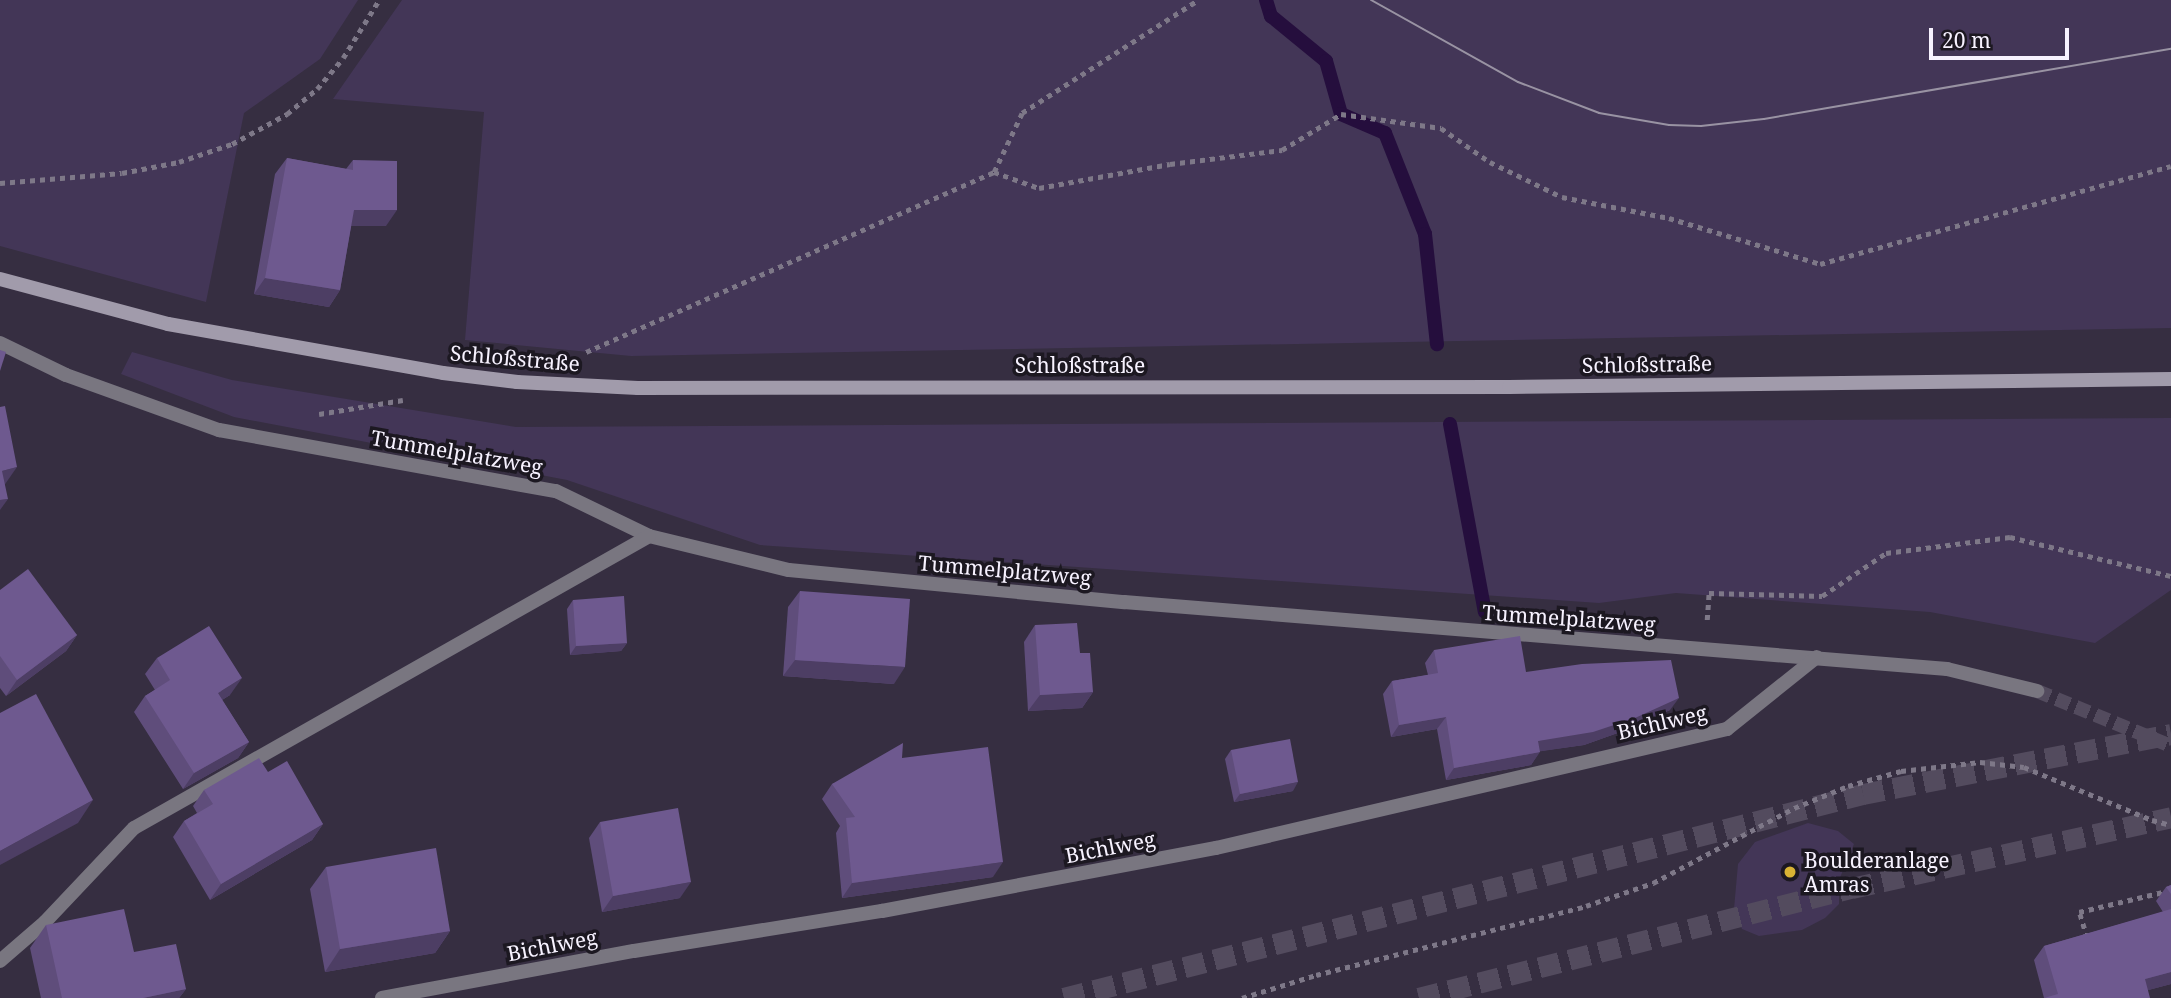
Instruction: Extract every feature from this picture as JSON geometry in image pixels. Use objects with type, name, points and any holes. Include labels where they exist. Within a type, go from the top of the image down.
[{"type":"main road","name":"Schloßstraße","points":[[0,279],[168,324],[443,373],[517,382],[638,388],[1509,387],[2171,379]]},
{"type":"street","name":"Tummelplatzweg","points":[[0,343],[66,375],[219,430],[556,491],[649,536],[789,570],[1221,610],[1947,669],[2037,691]]},
{"type":"street","points":[[0,961],[45,922],[134,828],[649,536]]},
{"type":"street","name":"Bichlweg","points":[[382,998],[634,951],[882,911],[1216,848],[1727,729],[1817,657]]},
{"type":"path","points":[[0,183],[122,173],[179,162],[232,144],[287,114],[317,89],[343,58],[379,0]]},
{"type":"path","points":[[580,354],[994,172],[1022,113],[1198,0]]},
{"type":"path","points":[[994,172],[1039,188],[1170,164],[1282,150],[1341,114],[1441,128],[1490,162],[1562,197],[1669,218],[1820,264],[2171,166]]},
{"type":"path","points":[[314,414],[409,399]]},
{"type":"path","points":[[1709,593],[1822,596],[1886,553],[2010,537],[2171,576]]},
{"type":"path","points":[[1242,998],[1285,984],[1549,916],[1632,891],[1704,858],[1794,808],[1848,786],[1902,771],[1980,762],[2024,767],[2045,773],[2151,820],[2171,825]]},
{"type":"path","points":[[2089,944],[2079,912],[2171,890]]},
{"type":"shaded area","points":[[0,0],[358,0],[320,59],[244,113],[206,302],[0,246]]},
{"type":"shaded area","points":[[402,0],[2171,0],[2171,328],[631,356],[465,340],[484,112],[333,99]]},
{"type":"shaded area","points":[[132,352],[232,380],[516,427],[2171,418],[2171,590],[2095,643],[1930,612],[1676,593],[1599,603],[760,545],[567,480],[234,417],[121,374]]},
{"type":"shaded area","name":"Boulderanlage Amras","points":[[1808,823],[1838,831],[1854,844],[1839,880],[1839,904],[1825,918],[1802,930],[1759,936],[1742,929],[1734,909],[1738,864],[1755,842]]},
{"type":"building","points":[[287,158],[353,170],[353,160],[397,161],[397,210],[354,210],[340,290],[265,278]]},
{"type":"building","points":[[0,350],[6,352],[0,371]]},
{"type":"building","points":[[5,406],[17,467],[2,471],[8,499],[0,500],[0,407]]},
{"type":"building","points":[[28,569],[77,635],[17,680],[0,656],[0,590]]},
{"type":"building","points":[[800,591],[910,599],[905,667],[795,660]]},
{"type":"building","points":[[624,596],[627,643],[576,646],[573,600]]},
{"type":"building","points":[[1077,623],[1080,653],[1090,653],[1093,692],[1040,695],[1035,625]]},
{"type":"building","points":[[209,626],[242,678],[218,693],[249,742],[194,773],[145,696],[170,680],[157,658]]},
{"type":"building","points":[[1520,636],[1526,672],[1582,664],[1671,660],[1679,698],[1635,718],[1593,732],[1538,741],[1540,752],[1454,768],[1446,717],[1399,725],[1392,681],[1438,673],[1434,650]]},
{"type":"building","points":[[36,694],[93,800],[0,851],[0,713]]},
{"type":"building","points":[[1290,739],[1298,782],[1240,794],[1231,750]]},
{"type":"building","points":[[903,743],[902,758],[988,747],[1003,862],[852,883],[846,818],[855,817],[832,784]]},
{"type":"building","points":[[259,758],[268,772],[287,761],[323,824],[221,884],[184,821],[213,804],[204,790]]},
{"type":"building","points":[[678,808],[691,882],[613,896],[600,822]]},
{"type":"building","points":[[436,848],[450,931],[340,949],[326,867]]},
{"type":"building","points":[[124,909],[134,952],[176,944],[186,989],[143,998],[62,998],[46,925]]},
{"type":"building","points":[[2171,909],[2171,972],[2145,979],[2150,998],[2044,998],[2058,994],[2044,946]]},
{"type":"waterway","points":[[1266,0],[1271,16],[1326,61],[1341,114],[1385,133],[1425,234],[1437,344]]},
{"type":"waterway","points":[[1450,424],[1485,612]]},
{"type":"tunnel","points":[[2037,691],[2171,746]]},
{"type":"tunnel","points":[[1064,998],[1863,794],[2171,734]]},
{"type":"tunnel","points":[[1419,998],[1852,888],[2171,817]]},
{"type":"tram line","points":[[1371,0],[1518,82],[1599,113],[1669,125],[1701,126],[1764,119],[2171,49]]},
{"type":"place","name":"Boulderanlage Amras","points":[[1790,872]]}]
